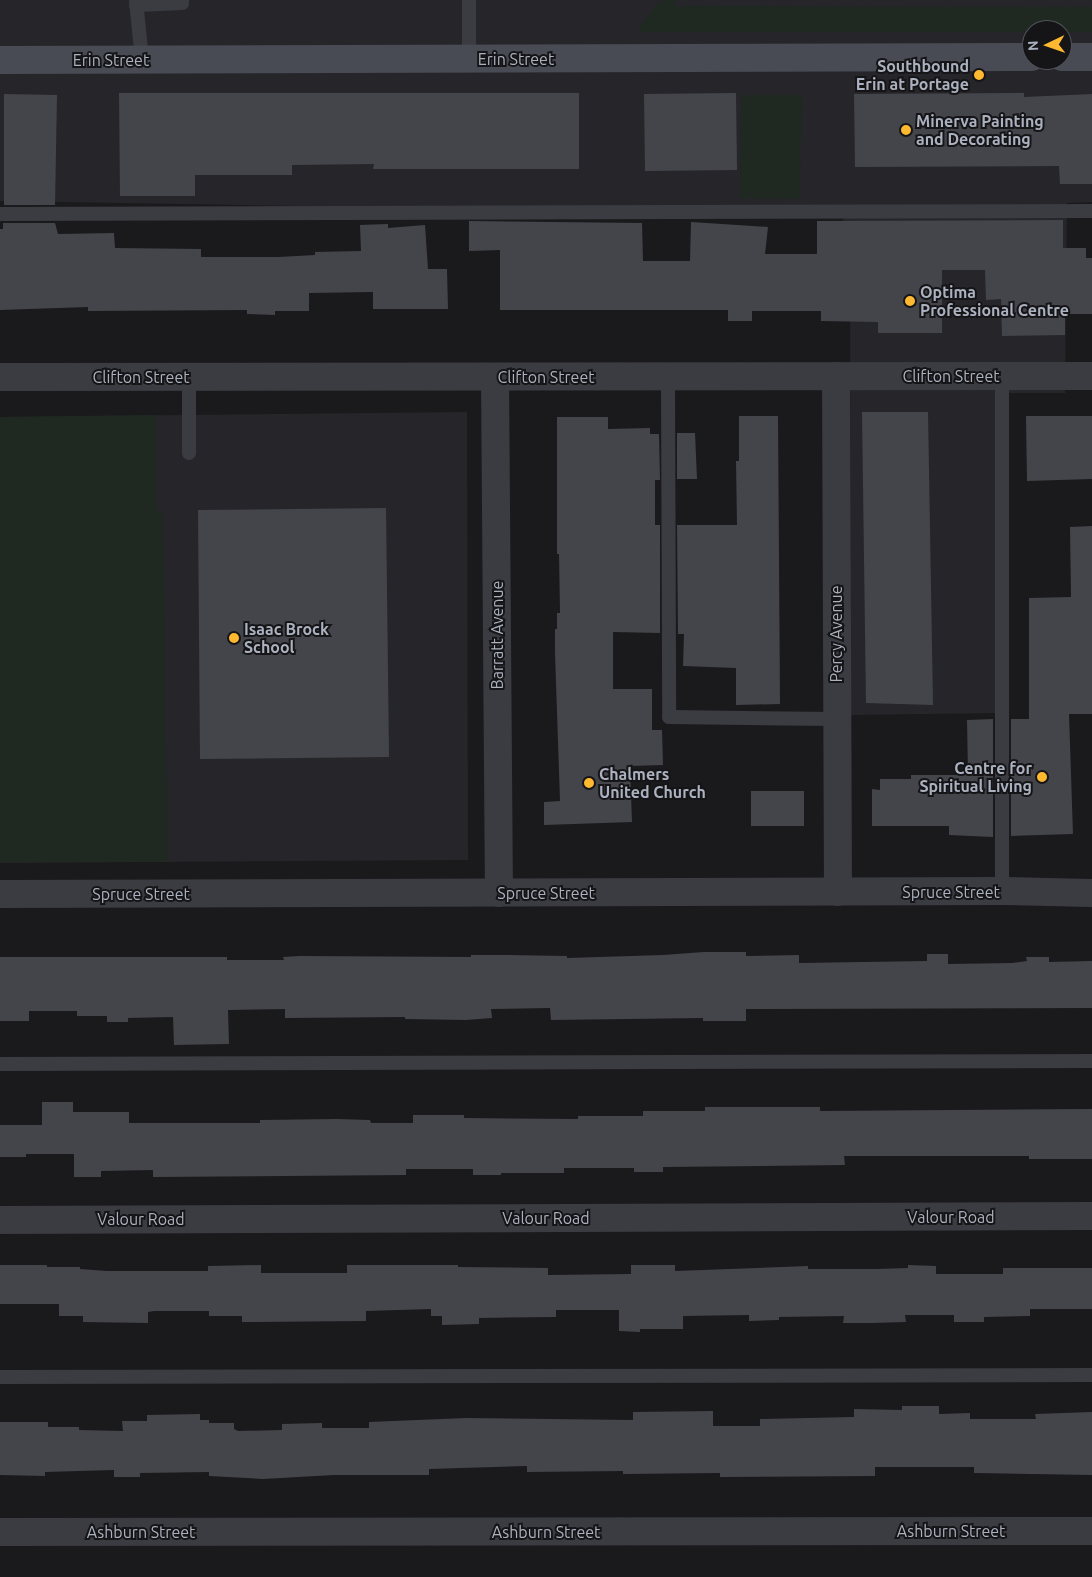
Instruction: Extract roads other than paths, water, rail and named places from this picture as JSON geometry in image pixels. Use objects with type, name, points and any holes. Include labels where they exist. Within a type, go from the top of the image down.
[{"type":"main road","name":"Erin Street","points":[[0,60],[1022,57]]},
{"type":"main road","points":[[1072,57],[1092,57]]},
{"type":"street","name":"Percy Avenue","points":[[836,376],[838,892]]},
{"type":"street","name":"Clifton Street","points":[[0,377],[1092,376]]},
{"type":"street","name":"Barratt Avenue","points":[[495,377],[499,893]]},
{"type":"street","name":"Spruce Street","points":[[0,894],[1002,891],[1092,894]]},
{"type":"street","name":"Valour Road","points":[[0,1220],[1092,1216]]},
{"type":"street","name":"Ashburn Street","points":[[0,1532],[1092,1531]]},
{"type":"lane","points":[[142,60],[136,2],[182,3],[182,0]]},
{"type":"lane","points":[[469,0],[469,59]]},
{"type":"lane","points":[[0,214],[1092,211]]},
{"type":"lane","points":[[1002,376],[1002,891]]},
{"type":"lane","points":[[189,377],[189,453]]},
{"type":"lane","points":[[668,377],[669,717],[836,718]]},
{"type":"lane","points":[[0,1064],[1092,1061]]},
{"type":"lane","points":[[0,1377],[1092,1375]]},
{"type":"place","name":"Southbound Erin at Portage","points":[[979,75]]},
{"type":"place","name":"Minerva Painting and Decorating","points":[[906,130]]},
{"type":"place","name":"Optima Professional Centre","points":[[910,301]]},
{"type":"place","name":"Isaac Brock School","points":[[234,638]]},
{"type":"place","name":"Centre for Spiritual Living","points":[[1042,777]]},
{"type":"place","name":"Chalmers United Church","points":[[589,783]]}]
